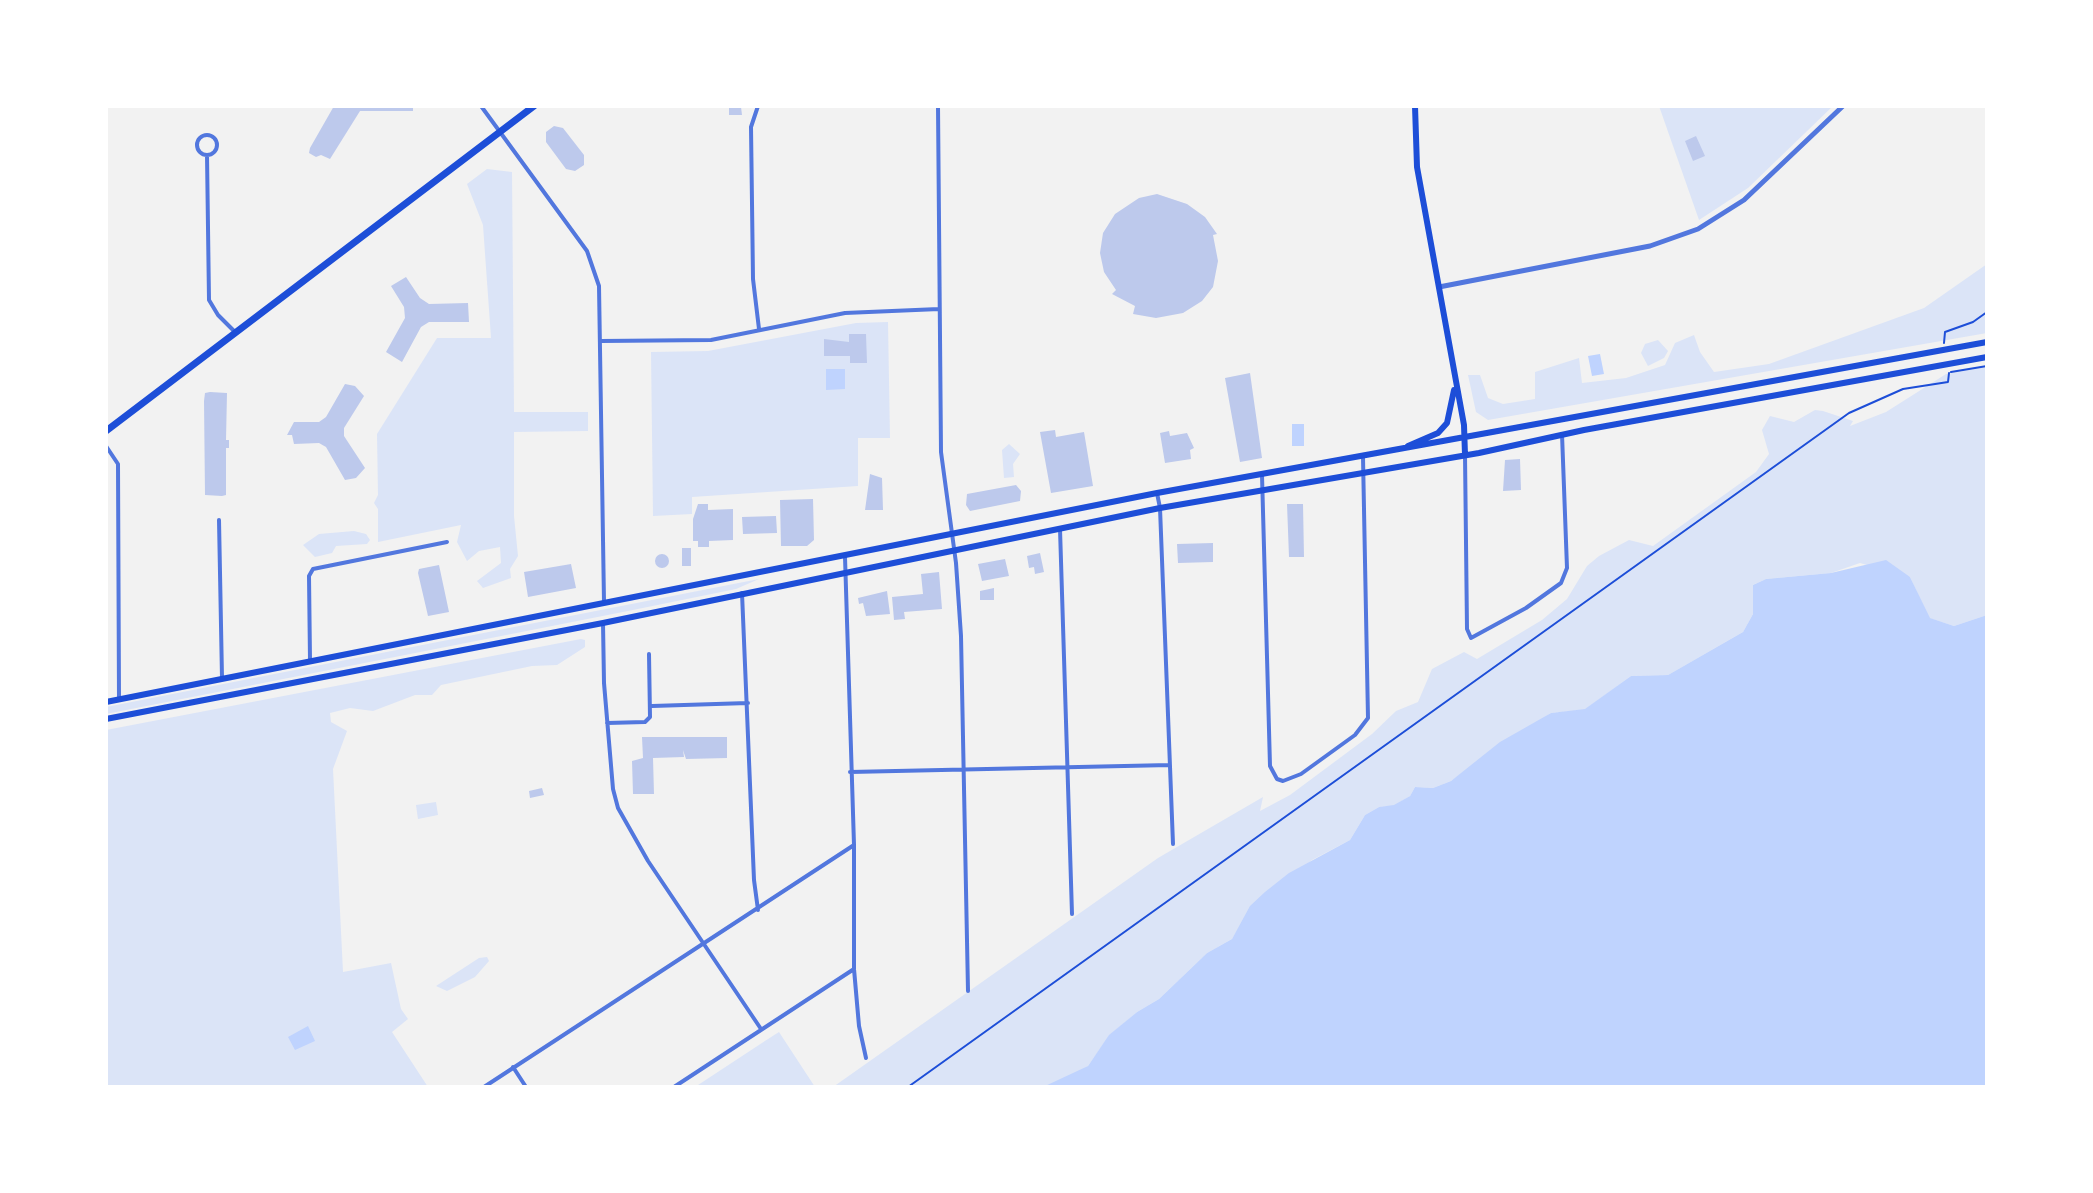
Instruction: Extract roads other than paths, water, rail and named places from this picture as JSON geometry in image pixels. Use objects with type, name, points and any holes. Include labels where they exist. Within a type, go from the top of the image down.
[{"type":"main road","points":[[106,431],[534,106]]},
{"type":"main road","points":[[1415,106],[1417,167],[1454,366],[1465,455]]},
{"type":"main road","points":[[106,702],[1157,493],[1987,342]]},
{"type":"main road","points":[[106,719],[603,623],[1160,508],[1465,455],[1613,424],[1987,357]]},
{"type":"main road","points":[[1396,451],[1431,437],[1447,423],[1455,399],[1454,366]]},
{"type":"main road","points":[[1612,409],[1613,424]]},
{"type":"street","points":[[481,106],[587,251],[599,286],[604,602]]},
{"type":"street","points":[[758,106],[751,127],[753,279],[759,329]]},
{"type":"street","points":[[938,106],[941,452],[961,636],[968,991]]},
{"type":"street","points":[[1439,287],[1650,246],[1698,229],[1744,200],[1843,106]]},
{"type":"street","points":[[204,134],[214,137],[217,143],[214,153],[207,155],[198,151],[196,144],[204,134]]},
{"type":"street","points":[[207,155],[209,300],[218,315],[236,333]]},
{"type":"street","points":[[601,341],[711,340],[876,309],[939,309]]},
{"type":"street","points":[[1465,455],[1467,629],[1471,638],[1561,583],[1567,568],[1562,434]]},
{"type":"street","points":[[106,446],[118,464],[119,700]]},
{"type":"street","points":[[1262,473],[1271,772],[1283,781],[1301,774],[1355,735],[1368,718],[1363,457]]},
{"type":"street","points":[[1157,493],[1173,844]]},
{"type":"street","points":[[219,520],[222,678]]},
{"type":"street","points":[[1060,529],[1072,914]]},
{"type":"street","points":[[310,660],[309,576],[313,569],[447,542]]},
{"type":"street","points":[[845,557],[854,845],[854,969],[859,1026],[866,1058]]},
{"type":"street","points":[[742,592],[754,880],[758,910]]},
{"type":"street","points":[[603,623],[613,789],[626,825],[761,1029]]},
{"type":"street","points":[[607,723],[645,722],[652,706],[649,654]]},
{"type":"street","points":[[652,706],[748,703]]},
{"type":"street","points":[[850,772],[1170,765]]},
{"type":"street","points":[[484,1087],[854,845]]},
{"type":"street","points":[[674,1087],[854,969]]},
{"type":"street","points":[[513,1067],[526,1087]]},
{"type":"water","points":[[1600,354],[1604,374],[1592,376],[1588,356]]},
{"type":"water","points":[[826,369],[845,369],[845,389],[826,390]]},
{"type":"water","points":[[1292,424],[1304,424],[1304,446],[1292,446]]},
{"type":"water","points":[[1886,560],[1910,577],[1930,618],[1954,626],[1987,615],[1987,1087],[1043,1087],[1088,1066],[1109,1035],[1159,999],[1207,953],[1232,939],[1250,906],[1265,892],[1289,873],[1350,840],[1365,815],[1379,807],[1394,805],[1410,796],[1415,787],[1433,788],[1451,781],[1500,742],[1551,713],[1585,709],[1631,676],[1668,675],[1743,632],[1753,614],[1753,585],[1766,579],[1831,573]]},
{"type":"water","points":[[308,1026],[315,1041],[295,1050],[288,1037]]}]
